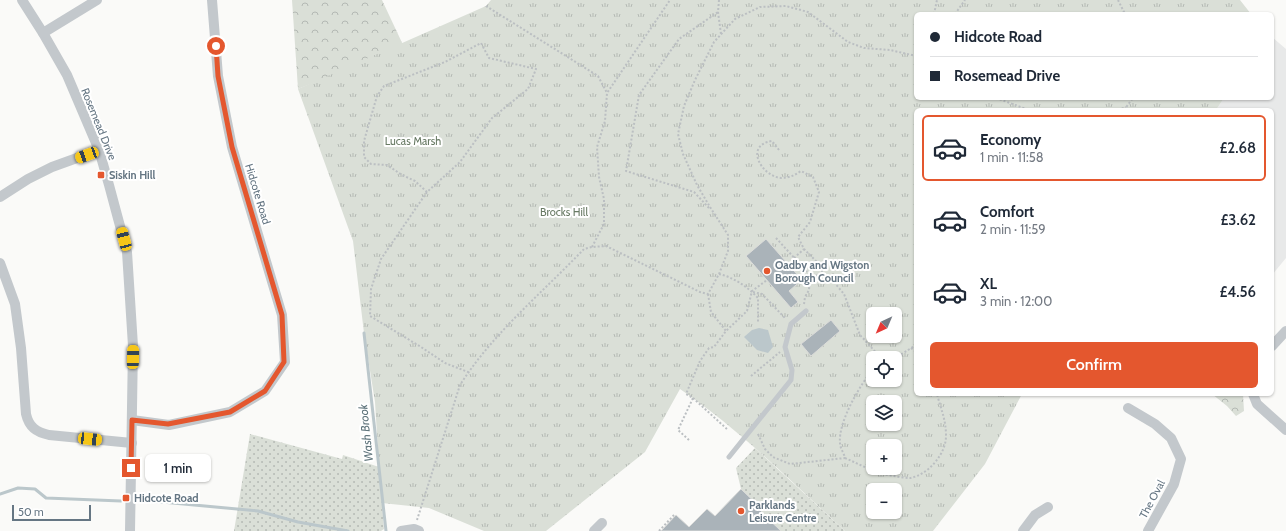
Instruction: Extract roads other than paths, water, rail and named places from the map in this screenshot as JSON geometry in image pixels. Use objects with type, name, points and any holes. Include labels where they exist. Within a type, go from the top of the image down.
[{"type":"street","name":"Rosemead Drive","points":[[22,0],[67,75],[99,150],[127,252],[133,346],[130,531]]},
{"type":"street","points":[[43,33],[97,0]]},
{"type":"street","name":"Hidcote Road","points":[[132,420],[168,424],[230,412],[265,391],[284,362],[282,315],[232,147],[218,76],[212,0]]},
{"type":"street","points":[[0,198],[28,179],[52,167],[99,150]]},
{"type":"street","points":[[0,263],[16,304],[26,414],[32,429],[49,435],[132,443]]},
{"type":"street","points":[[1274,341],[1286,331]]},
{"type":"street","points":[[1254,396],[1257,404],[1286,430]]},
{"type":"street","name":"The Oval","points":[[1128,408],[1155,424],[1170,438],[1181,459],[1174,484],[1148,531]]},
{"type":"street","points":[[1023,531],[1036,515],[1048,507]]},
{"type":"street","points":[[594,531],[602,523]]},
{"type":"street","points":[[401,531],[416,530]]},
{"type":"lane","points":[[729,457],[791,380],[792,370],[785,348],[791,324],[806,311]]},
{"type":"waterway","name":"Wash Brook","points":[[364,333],[386,531]]},
{"type":"waterway","name":"Wash Brook","points":[[0,494],[18,488],[35,489],[46,498],[121,501]]},
{"type":"waterway","points":[[139,501],[258,511],[298,522],[348,531]]},
{"type":"place","name":"Siskin Hill","points":[[101,175]]},
{"type":"place","name":"Oadby and Wigston Borough Council","points":[[767,271]]},
{"type":"place","name":"Hidcote Road","points":[[126,498]]},
{"type":"place","name":"Parklands Leisure Centre","points":[[741,511]]},
{"type":"park label","name":"Lucas Marsh","points":[[413,141]]},
{"type":"park label","name":"Brocks Hill","points":[[564,212]]}]
